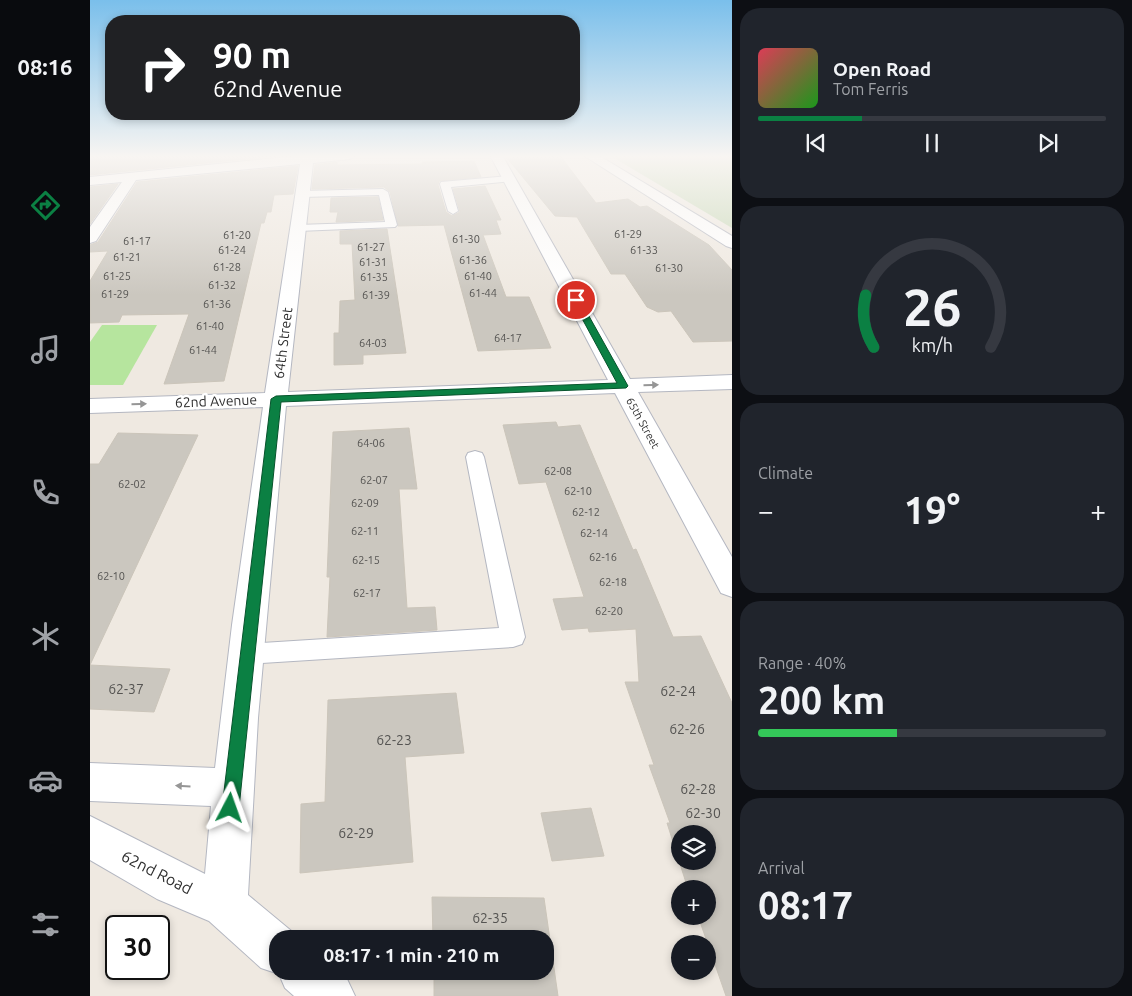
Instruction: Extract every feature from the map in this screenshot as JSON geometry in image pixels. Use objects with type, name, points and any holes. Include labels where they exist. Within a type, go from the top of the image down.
[{"type":"street","points":[[90,238],[115,201]]},
{"type":"street","name":"64th Street","points":[[225,905],[232,788],[246,654],[301,201]]},
{"type":"street","name":"65th Street","points":[[521,201],[732,585]]},
{"type":"street","points":[[665,201],[732,243]]},
{"type":"street","name":"62nd Avenue","points":[[90,406],[732,382]]},
{"type":"street","points":[[90,782],[232,788]]},
{"type":"street","name":"62nd Road","points":[[90,837],[173,883],[225,905]]},
{"type":"street","points":[[225,905],[269,943]]},
{"type":"street","points":[[312,980],[330,996]]},
{"type":"lane","points":[[298,228],[391,225],[385,201]]},
{"type":"lane","points":[[450,201],[453,211]]},
{"type":"lane","points":[[246,654],[513,637],[475,457]]},
{"type":"green space","points":[[687,201],[732,201],[732,228]]},
{"type":"green space","points":[[102,325],[157,325],[123,385],[90,385],[90,342]]},
{"type":"building","points":[[90,201],[106,201],[90,224]]},
{"type":"building","points":[[124,201],[273,201],[271,212],[267,212],[264,223],[261,223],[224,381],[164,384],[189,314],[122,315],[119,322],[90,323],[90,281],[108,251],[90,252],[90,245],[98,242]]},
{"type":"building","points":[[331,201],[379,201],[383,220],[336,222],[338,212],[330,212]]},
{"type":"building","points":[[392,201],[443,201],[446,212],[452,216],[460,212],[457,201],[492,201],[501,220],[496,220],[501,234],[483,235],[506,297],[529,297],[551,348],[478,351],[444,225],[398,226]]},
{"type":"building","points":[[543,201],[596,203],[632,201],[640,207],[647,206],[709,245],[732,270],[732,341],[693,342],[671,311],[658,312],[647,307],[625,274],[611,274],[577,217],[555,216]]},
{"type":"building","points":[[387,229],[406,353],[363,355],[363,364],[334,365],[334,333],[339,333],[340,301],[355,300],[352,244],[340,244],[340,231]]},
{"type":"building","points":[[556,422],[558,427],[580,425],[633,550],[636,549],[673,637],[701,636],[732,703],[732,996],[726,996],[716,967],[716,935],[705,935],[701,925],[716,925],[716,880],[685,880],[682,870],[716,870],[716,825],[671,825],[671,836],[667,823],[670,823],[649,765],[654,765],[625,682],[639,682],[636,629],[589,632],[588,628],[562,630],[553,599],[584,597],[546,482],[519,484],[503,425]]},
{"type":"building","points":[[409,428],[417,489],[399,489],[407,608],[435,607],[437,630],[327,637],[330,577],[327,577],[333,432]]},
{"type":"building","points":[[118,433],[198,435],[90,665],[90,464],[99,464]]},
{"type":"building","points":[[90,665],[170,669],[154,712],[90,709]]},
{"type":"building","points":[[456,693],[464,753],[405,757],[413,862],[300,873],[301,804],[325,802],[328,700]]},
{"type":"building","points":[[591,808],[604,856],[552,861],[541,813]]},
{"type":"building","points":[[432,897],[544,898],[549,930],[433,930]]},
{"type":"building","points":[[554,968],[558,996],[434,996],[434,980],[554,980]]},
{"type":"route","points":[[230,808],[276,399],[623,386],[576,300]]}]
